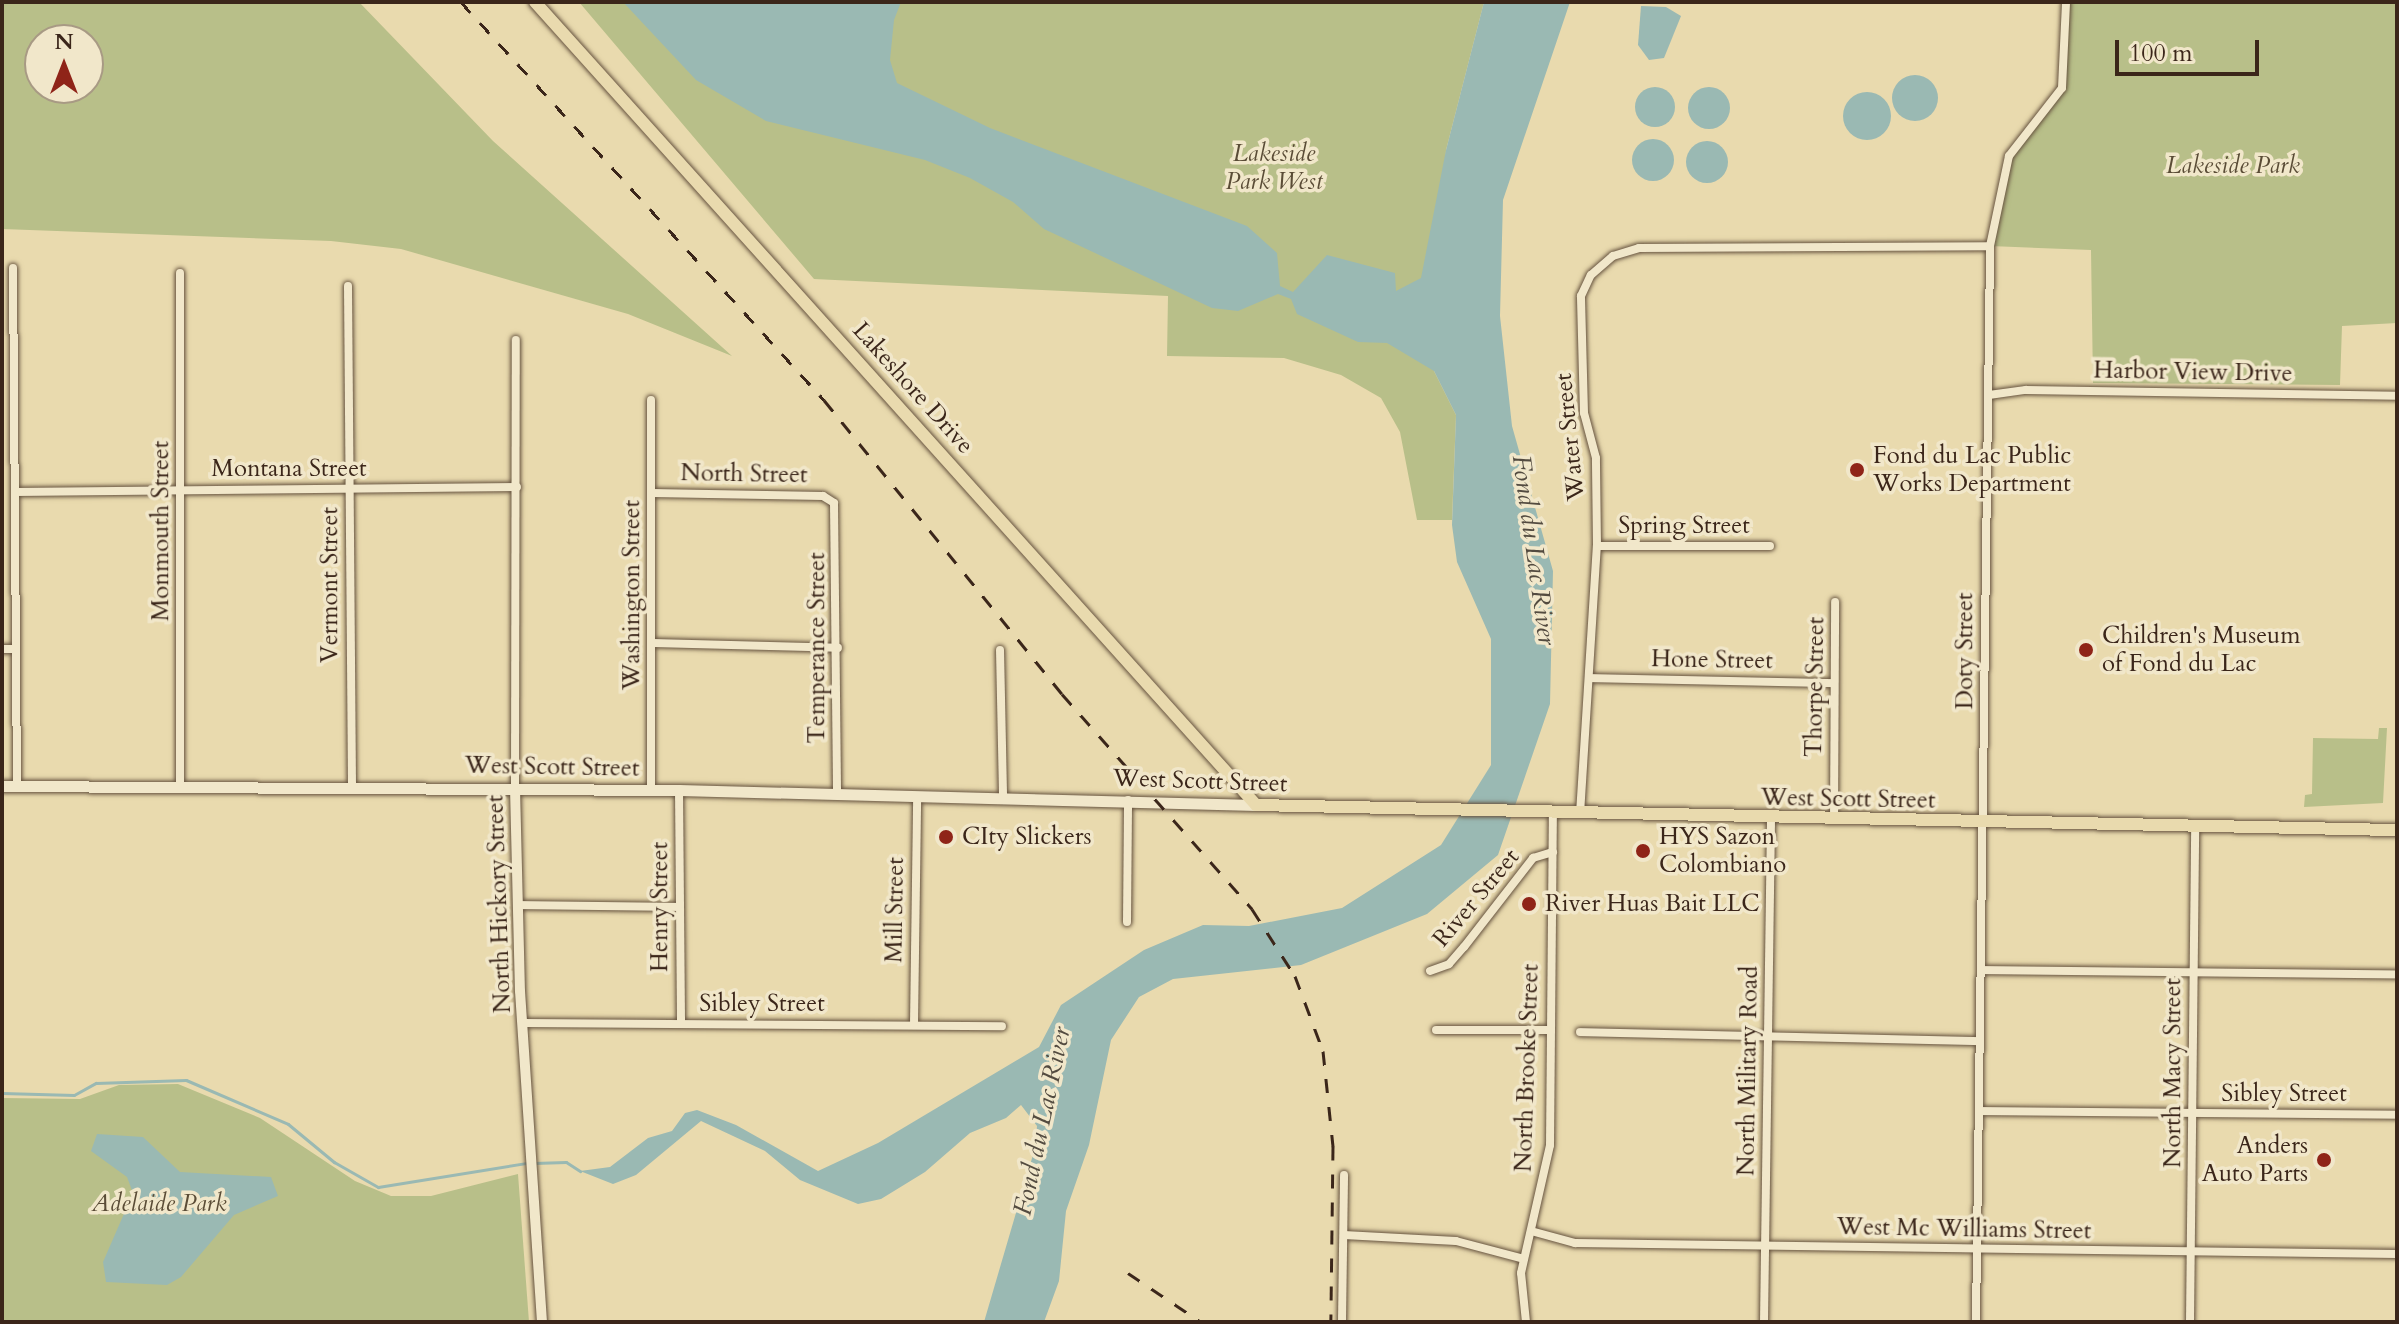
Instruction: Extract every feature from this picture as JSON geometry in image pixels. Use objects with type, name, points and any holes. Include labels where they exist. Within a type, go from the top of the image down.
[{"type":"main road","name":"Lakeshore Drive","points":[[535,2],[1256,805]]},
{"type":"main road","name":"West Scott Street","points":[[2,786],[679,790],[1771,820],[2397,830]]},
{"type":"street","name":"Doty Street","points":[[1976,1322],[1990,246],[2009,156],[2062,88],[2066,2]]},
{"type":"street","name":"Water Street","points":[[1580,814],[1597,546],[1596,458],[1584,413],[1581,296],[1601,264],[1642,248],[1990,246]]},
{"type":"street","points":[[13,268],[17,786]]},
{"type":"street","name":"Monmouth Street","points":[[180,273],[180,788]]},
{"type":"street","name":"Vermont Street","points":[[348,286],[352,787]]},
{"type":"street","name":"North Hickory Street","points":[[516,340],[515,788],[518,905],[542,1322]]},
{"type":"street","name":"Harbor View Drive","points":[[1989,395],[2039,390],[2397,396]]},
{"type":"street","name":"Washington Street","points":[[651,400],[651,790]]},
{"type":"street","name":"Montana Street","points":[[15,492],[517,487]]},
{"type":"street","name":"North Street","points":[[652,493],[823,496],[833,501]]},
{"type":"street","name":"Temperance Street","points":[[833,501],[838,648],[837,795]]},
{"type":"street","name":"Spring Street","points":[[1597,546],[1770,546]]},
{"type":"street","name":"Thorpe Street","points":[[1834,820],[1835,602]]},
{"type":"street","points":[[653,643],[838,648]]},
{"type":"street","points":[[2,649],[16,649]]},
{"type":"street","points":[[1000,650],[1003,798]]},
{"type":"street","name":"Hone Street","points":[[1590,678],[1834,683]]},
{"type":"street","name":"Henry Street","points":[[679,790],[681,1023]]},
{"type":"street","name":"Mill Street","points":[[914,1024],[917,796]]},
{"type":"street","points":[[1127,922],[1128,800]]},
{"type":"street","name":"North Brooke Street","points":[[1526,1322],[1520,1286],[1548,1164],[1553,813]]},
{"type":"street","name":"North Military Road","points":[[1764,1322],[1771,820]]},
{"type":"street","name":"North Macy Street","points":[[2190,1322],[2195,825]]},
{"type":"street","name":"River Street","points":[[1430,971],[1449,964],[1533,858],[1553,852]]},
{"type":"street","points":[[518,905],[679,907]]},
{"type":"street","points":[[1981,970],[2397,974]]},
{"type":"street","name":"Sibley Street","points":[[523,1023],[1002,1026]]},
{"type":"street","points":[[1436,1030],[1551,1030]]},
{"type":"street","points":[[1580,1032],[1980,1041]]},
{"type":"street","name":"Sibley Street","points":[[1979,1111],[2397,1115]]},
{"type":"street","points":[[1342,1322],[1344,1175]]},
{"type":"street","name":"West Mc Williams Street","points":[[1531,1231],[1575,1243],[1976,1251],[2192,1250],[2397,1254]]},
{"type":"street","points":[[1344,1235],[1452,1241],[1524,1259]]},
{"type":"green space","points":[[2,2],[359,2],[493,141],[732,356],[628,314],[401,249],[331,241],[2,229]]},
{"type":"green space","name":"Lakeside Park West","points":[[579,2],[1484,2],[1446,150],[1434,371],[1456,415],[1452,520],[1417,520],[1400,432],[1381,398],[1341,375],[1284,358],[1167,356],[1168,296],[814,279]]},
{"type":"green space","name":"Lakeside Park","points":[[2066,2],[2397,2],[2397,323],[2342,326],[2340,385],[2093,383],[2091,250],[1990,246],[2009,156],[2058,99]]},
{"type":"green space","points":[[2379,728],[2387,728],[2383,803],[2304,807],[2305,795],[2312,794],[2313,738],[2378,739]]},
{"type":"green space","name":"Adelaide Park","points":[[178,1084],[260,1118],[355,1181],[391,1196],[431,1196],[518,1174],[529,1322],[2,1322],[2,1098],[80,1099],[119,1085]]},
{"type":"water","name":"Fond du Lac River","points":[[623,2],[901,2],[894,20],[890,60],[897,83],[990,128],[1247,226],[1277,253],[1280,286],[1293,292],[1327,255],[1395,273],[1396,291],[1421,278],[1446,150],[1484,2],[1570,2],[1503,200],[1500,316],[1512,426],[1553,571],[1550,704],[1498,855],[1427,914],[1301,965],[1173,979],[1139,997],[1111,1040],[1089,1145],[1066,1211],[1059,1281],[1044,1322],[984,1322],[1035,1148],[1037,1126],[1021,1105],[1006,1118],[970,1133],[925,1172],[881,1199],[858,1204],[800,1180],[765,1151],[701,1121],[636,1175],[613,1184],[580,1171],[610,1167],[648,1138],[672,1131],[685,1113],[697,1110],[736,1125],[818,1171],[878,1143],[1039,1047],[1061,1005],[1144,950],[1203,925],[1249,926],[1342,908],[1441,845],[1491,765],[1491,639],[1457,562],[1452,525],[1456,415],[1434,371],[1387,343],[1358,342],[1297,314],[1291,299],[1278,294],[1238,311],[1212,308],[1044,229],[1013,202],[970,178],[925,160],[766,121],[696,80]]},
{"type":"water","points":[[1641,6],[1666,7],[1681,16],[1664,58],[1649,60],[1638,45]]},
{"type":"water","points":[[1915,75],[1931,82],[1938,98],[1931,114],[1915,121],[1899,114],[1892,98],[1899,82]]},
{"type":"water","points":[[1655,87],[1669,93],[1675,107],[1669,121],[1655,127],[1641,121],[1635,107],[1641,93]]},
{"type":"water","points":[[1709,87],[1724,93],[1730,108],[1724,123],[1709,129],[1694,123],[1688,108],[1694,93]]},
{"type":"water","points":[[1867,92],[1884,99],[1891,116],[1884,133],[1867,140],[1850,133],[1843,116],[1850,99]]},
{"type":"water","points":[[1653,139],[1668,145],[1674,160],[1668,175],[1653,181],[1638,175],[1632,160],[1638,145]]},
{"type":"water","points":[[1707,141],[1722,147],[1728,162],[1722,177],[1707,183],[1692,177],[1686,162],[1692,147]]},
{"type":"water","points":[[97,1134],[143,1137],[180,1172],[271,1177],[278,1196],[234,1215],[181,1277],[167,1285],[106,1282],[103,1262],[133,1193],[127,1177],[91,1151]]},
{"type":"waterway","points":[[2,1093],[74,1095],[96,1083],[186,1080],[288,1124],[334,1162],[378,1187],[527,1163]]},
{"type":"waterway","points":[[534,1163],[566,1162],[580,1171]]},
{"type":"railway","points":[[461,2],[824,400],[1062,694],[1252,909],[1295,976],[1323,1051],[1333,1146],[1331,1322]]},
{"type":"railway","points":[[1128,1273],[1201,1322]]},
{"type":"place","name":"Fond du Lac Public Works Department","points":[[1857,470]]},
{"type":"place","name":"Children's Museum of Fond du Lac","points":[[2086,650]]},
{"type":"place","name":"CIty Slickers","points":[[946,837]]},
{"type":"place","name":"HYS Sazon Colombiano","points":[[1643,851]]},
{"type":"place","name":"River Huas Bait LLC","points":[[1529,904]]},
{"type":"place","name":"Anders Auto Parts","points":[[2324,1160]]}]
